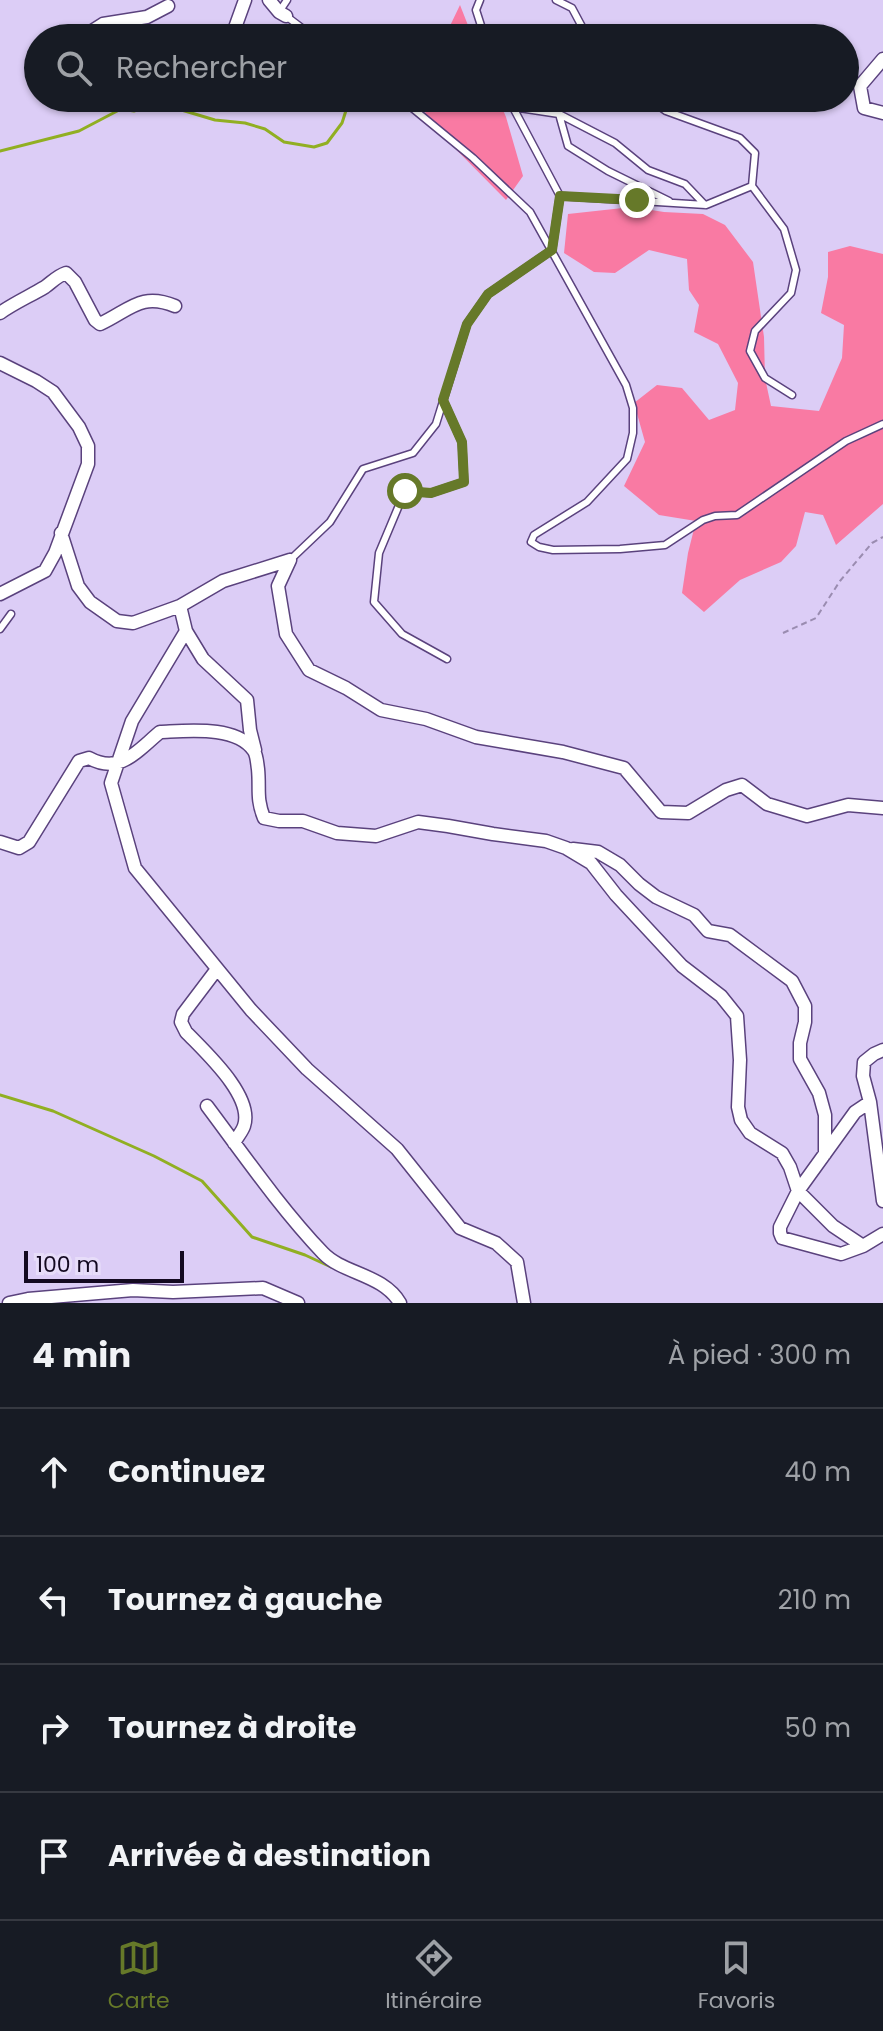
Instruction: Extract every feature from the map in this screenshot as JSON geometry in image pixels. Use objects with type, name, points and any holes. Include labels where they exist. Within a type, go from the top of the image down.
[{"type":"street","points":[[236,24],[245,0]]},
{"type":"street","points":[[269,0],[282,14]]},
{"type":"street","points":[[103,24],[147,17],[168,6]]},
{"type":"street","points":[[883,59],[860,86],[864,108],[883,113]]},
{"type":"street","points":[[0,313],[66,273],[75,282],[100,324],[138,302],[152,299],[175,306]]},
{"type":"street","points":[[0,363],[53,392],[79,427],[88,446],[88,464],[55,553],[45,571],[0,594]]},
{"type":"street","points":[[61,533],[78,586],[90,602],[117,621],[133,623],[180,606],[223,581],[290,560]]},
{"type":"street","points":[[290,560],[278,586],[286,634],[309,670],[381,710],[426,719],[476,737],[563,752],[624,768],[661,812],[688,813],[726,790],[742,785],[767,804],[807,816],[848,805],[883,808]]},
{"type":"street","points":[[180,606],[186,631],[203,659],[247,700],[259,780],[258,803],[264,818],[303,821],[337,833],[376,836],[418,822],[546,841],[566,848],[591,863],[616,895],[682,966],[721,996],[737,1016],[740,1060],[738,1107],[741,1120],[750,1133],[782,1153],[798,1191],[833,1226],[863,1246]]},
{"type":"street","points":[[186,631],[132,721],[111,783],[135,868],[251,1010],[307,1069],[397,1149],[460,1228],[496,1243],[517,1262],[524,1303]]},
{"type":"street","points":[[0,842],[19,848],[29,842],[79,761],[89,758],[100,764],[117,764],[160,732],[209,731],[240,738],[255,753]]},
{"type":"street","points":[[566,848],[598,852],[620,865],[656,897],[694,915],[708,931],[730,935],[792,981],[805,1006],[800,1059],[822,1104],[825,1154]]},
{"type":"street","points":[[217,969],[183,1014],[181,1022],[186,1032],[231,1082],[245,1109],[245,1125],[234,1143]]},
{"type":"street","points":[[883,1050],[864,1062],[863,1076],[870,1102],[883,1201]]},
{"type":"street","points":[[870,1102],[855,1112],[798,1191],[780,1233],[782,1238],[841,1254],[883,1234]]},
{"type":"street","points":[[207,1106],[325,1256],[382,1285],[400,1303]]},
{"type":"street","points":[[9,1303],[133,1290],[173,1292],[263,1288],[298,1303]]},
{"type":"lane","points":[[287,0],[282,14],[296,24]]},
{"type":"lane","points":[[480,0],[476,10],[480,24]]},
{"type":"lane","points":[[556,0],[572,8],[581,24]]},
{"type":"lane","points":[[417,112],[473,158],[530,212],[626,385],[633,408],[633,433],[627,459],[587,502],[534,535],[531,542],[553,550],[665,545],[703,520],[737,515],[846,441],[883,424]]},
{"type":"lane","points":[[290,560],[330,522],[363,469],[413,453],[436,424],[467,324],[488,294],[552,250],[560,196],[516,112]]},
{"type":"lane","points":[[546,112],[559,114],[615,143],[648,170],[685,184],[706,205]]},
{"type":"lane","points":[[669,112],[740,138],[755,153],[752,186],[784,229],[796,270],[791,293],[755,331],[750,351],[765,378],[792,395]]},
{"type":"lane","points":[[559,114],[568,146],[608,171],[673,203]]},
{"type":"lane","points":[[560,196],[706,205],[752,186]]},
{"type":"lane","points":[[443,400],[462,442],[464,482],[431,493],[405,491],[379,553],[374,602],[402,634],[447,659]]},
{"type":"lane","points":[[0,629],[11,614]]},
{"type":"path","points":[[783,633],[816,618],[840,581],[872,543],[883,537]]},
{"type":"shaded area","points":[[460,5],[467,24],[451,24]]},
{"type":"shaded area","points":[[426,112],[504,112],[523,176],[506,200],[423,116]]},
{"type":"shaded area","points":[[632,207],[703,214],[725,225],[753,262],[764,337],[765,378],[771,406],[819,411],[842,358],[844,325],[821,313],[828,277],[828,252],[850,246],[883,254],[883,504],[836,545],[823,515],[805,512],[796,546],[781,562],[740,580],[704,612],[682,593],[696,521],[659,515],[624,486],[645,442],[634,403],[657,385],[682,388],[709,420],[735,410],[738,383],[718,344],[694,332],[699,305],[689,290],[687,259],[649,250],[615,273],[594,272],[564,253],[568,214]]},
{"type":"waterway","points":[[0,151],[79,131],[115,112]]},
{"type":"waterway","points":[[188,112],[215,120],[245,123],[265,129],[284,142],[314,147],[327,143],[342,123],[346,112]]},
{"type":"waterway","points":[[0,1095],[53,1111],[154,1156],[202,1181],[252,1237],[331,1267]]},
{"type":"route","points":[[405,491],[431,493],[464,482],[462,442],[443,400],[467,324],[488,294],[552,250],[560,196],[637,200]]}]
